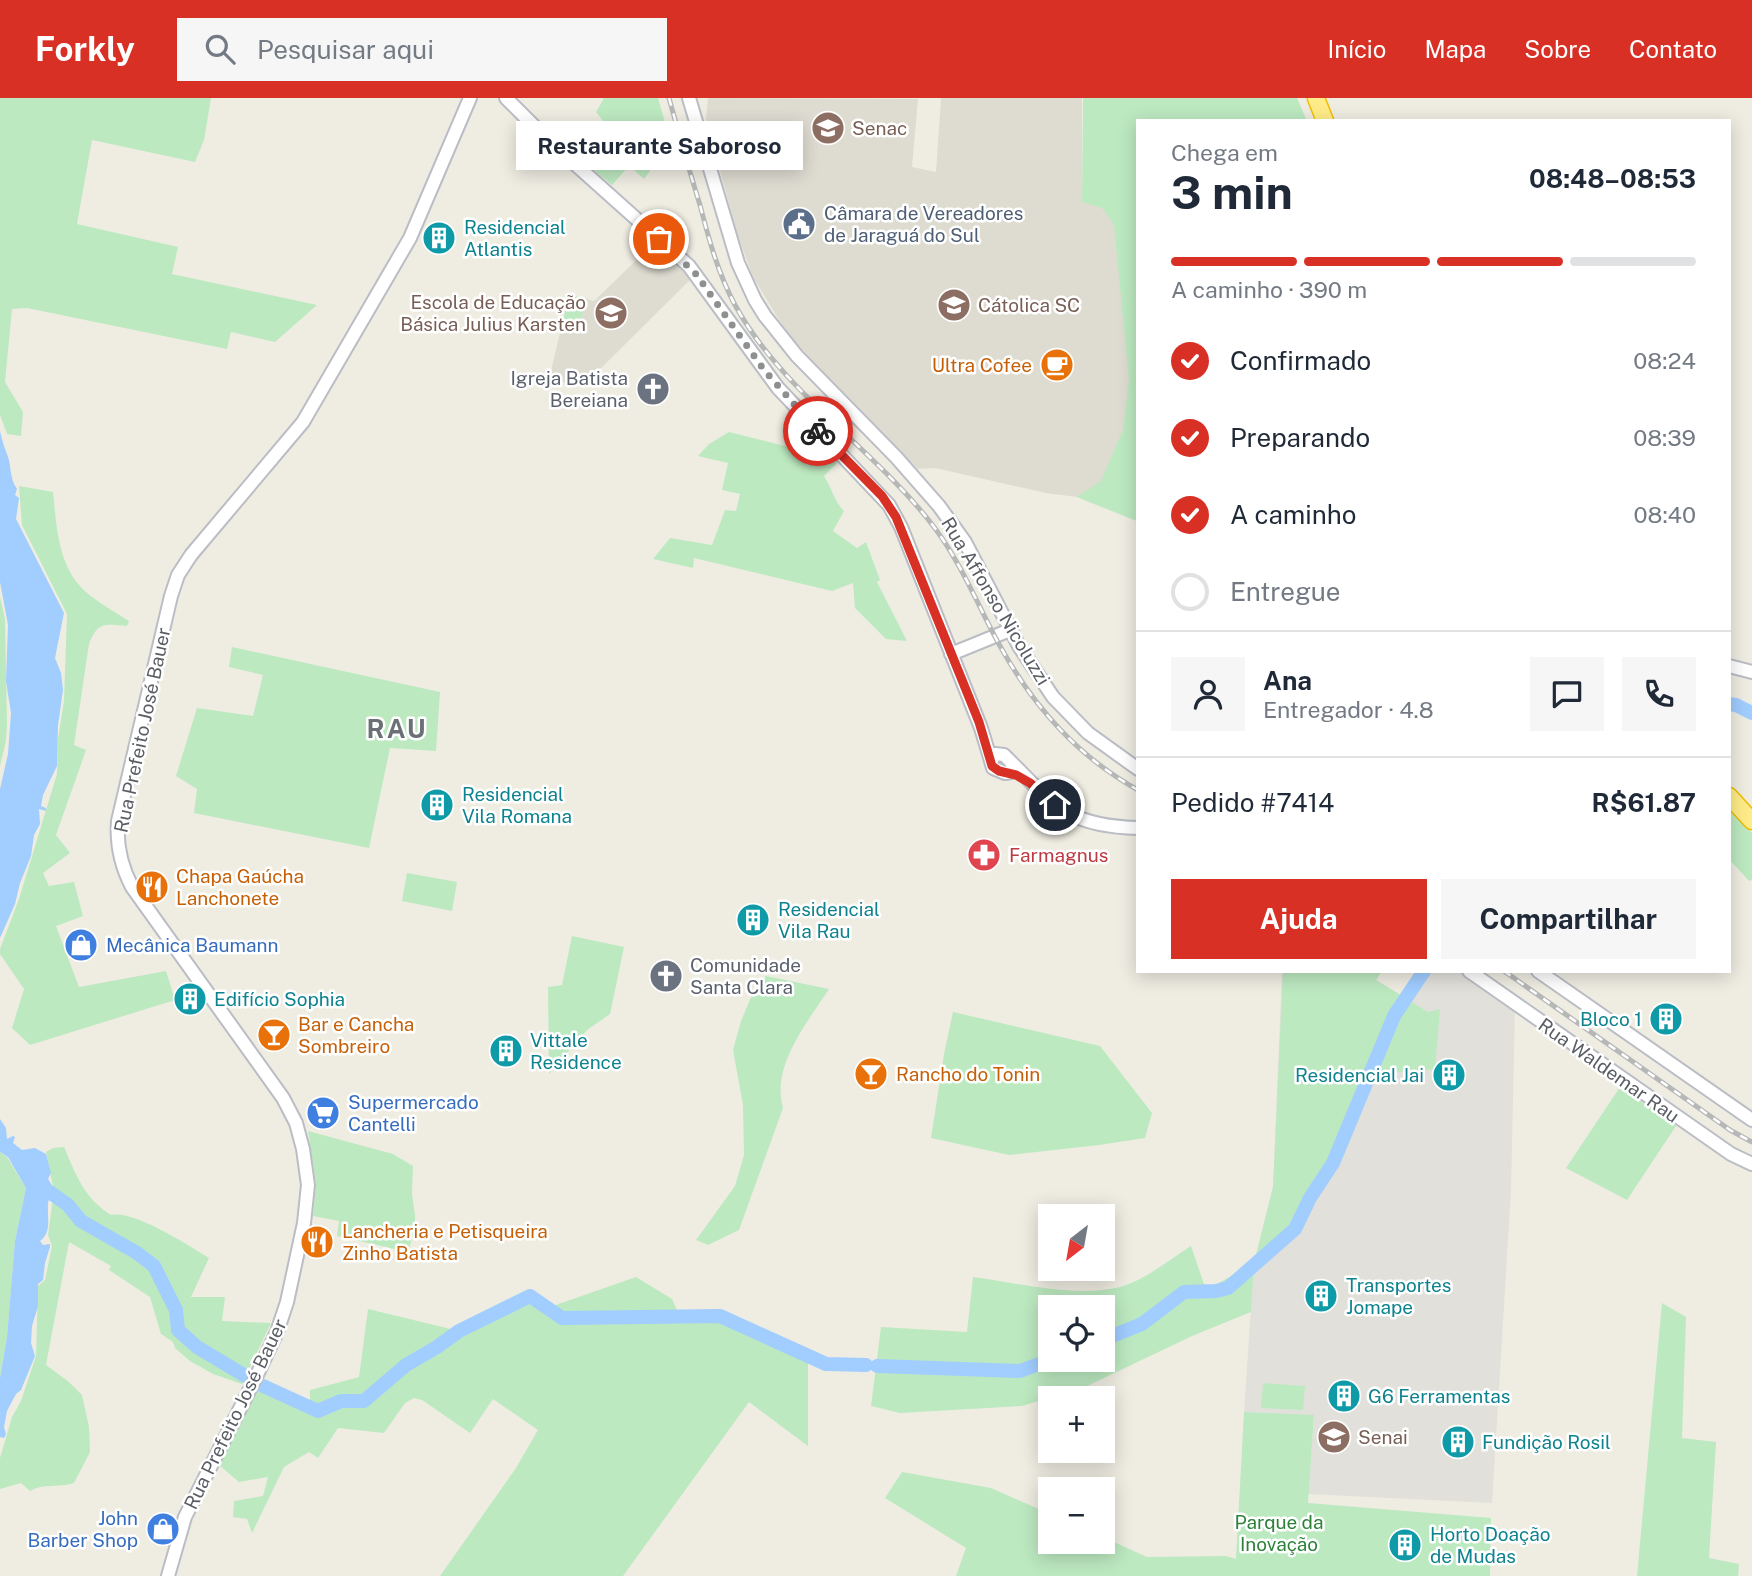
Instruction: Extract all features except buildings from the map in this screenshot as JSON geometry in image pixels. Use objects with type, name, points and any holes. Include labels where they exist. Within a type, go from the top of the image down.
[{"type":"highway","points":[[1316,98],[1324,119]]},
{"type":"highway","points":[[1731,798],[1752,821]]},
{"type":"street","name":"Rua Prefeito José Bauer","points":[[168,1576],[185,1517],[255,1379],[282,1318],[304,1223],[307,1167],[296,1123],[283,1098],[132,887],[120,855],[118,821],[167,610],[178,575],[191,555],[303,422],[410,239],[470,98]]},
{"type":"street","points":[[506,98],[547,139],[689,266],[778,388],[882,496],[901,527],[982,730],[991,761],[996,769],[1009,765]]},
{"type":"street","name":"Rua Affonso Nicoluzzi","points":[[689,98],[731,245],[755,300],[797,356],[896,457],[939,506],[965,542],[1010,629],[1040,678],[1069,715],[1111,752],[1136,768]]},
{"type":"street","points":[[951,653],[1010,629]]},
{"type":"street","points":[[1731,667],[1752,672]]},
{"type":"street","points":[[982,730],[1009,765]]},
{"type":"street","points":[[991,761],[995,754],[1060,809],[1086,822],[1101,826],[1136,828]]},
{"type":"street","name":"Rua Waldemar Rau","points":[[1472,973],[1731,1154],[1751,1161]]},
{"type":"street","points":[[1541,973],[1752,1120]]},
{"type":"shaded area","name":"Cátolica SC","points":[[708,98],[918,99],[912,167],[936,172],[941,98],[1082,98],[1082,201],[1136,213],[1136,521],[1077,497],[1046,493],[935,468],[918,469],[855,408],[787,333],[753,277],[737,233],[706,119]]},
{"type":"shaded area","name":"Escola de Educação Básica Julius Karsten","points":[[653,244],[691,279],[582,387],[549,379],[569,295],[594,301]]},
{"type":"shaded area","points":[[1282,973],[1381,973],[1376,980],[1406,998],[1419,973],[1472,973],[1515,1004],[1511,1192],[1492,1503],[1308,1494],[1314,1416],[1244,1412],[1254,1263],[1273,1187]]},
{"type":"green space","points":[[0,98],[211,98],[204,140],[195,162],[92,140],[77,224],[178,247],[172,274],[317,305],[275,342],[231,332],[227,349],[27,308],[12,309],[5,382],[23,412],[21,436],[7,434],[0,415]]},
{"type":"green space","points":[[604,98],[658,98],[671,143],[644,179],[629,166],[612,185],[587,164],[606,139],[596,130],[603,121],[596,112]]},
{"type":"green space","points":[[1083,98],[1297,98],[1306,119],[1136,119],[1136,521],[1077,497],[1101,481],[1123,430],[1129,380],[1114,225],[1102,208],[1082,202]]},
{"type":"green space","points":[[569,295],[588,299],[577,329],[562,325]]},
{"type":"green space","points":[[801,426],[837,463],[824,476],[844,511],[833,531],[857,548],[866,542],[880,580],[877,582],[907,641],[886,639],[855,608],[853,583],[832,591],[694,558],[693,568],[653,559],[670,538],[712,545],[725,510],[736,511],[740,494],[722,490],[728,463],[698,456],[709,444],[729,432],[789,447]]},
{"type":"green space","points":[[19,486],[53,492],[61,549],[72,575],[92,597],[129,621],[127,626],[108,625],[99,628],[89,644],[74,745],[86,750],[56,835],[70,853],[43,873],[49,886],[74,882],[83,916],[56,926],[79,987],[166,971],[175,1000],[30,1045],[12,1028],[24,989],[0,954],[0,949],[19,899],[57,774],[58,739],[64,701],[67,614],[22,525]]},
{"type":"green space","points":[[0,597],[5,619],[7,725],[0,766]]},
{"type":"green space","points":[[232,647],[440,692],[436,751],[390,748],[369,848],[194,813],[197,789],[176,776],[197,708],[253,716],[263,675],[229,667]]},
{"type":"green space","points":[[1731,810],[1752,833],[1752,880],[1749,881],[1731,861]]},
{"type":"green space","points":[[407,873],[457,882],[452,911],[402,901]]},
{"type":"green space","points":[[572,936],[624,947],[610,1014],[587,1030],[549,1074],[548,987],[562,985]]},
{"type":"green space","points":[[1283,973],[1381,973],[1376,980],[1428,1012],[1440,1009],[1435,1069],[1370,1074],[1333,1163],[1310,1197],[1295,1229],[1254,1263],[1273,1187]]},
{"type":"green space","points":[[766,976],[829,989],[786,1061],[782,1076],[783,1108],[739,1230],[708,1245],[696,1240],[735,1186],[744,1155],[743,1105],[733,1050],[752,995]]},
{"type":"green space","points":[[953,1012],[1100,1046],[1152,1113],[1145,1138],[1009,1155],[931,1138]]},
{"type":"green space","points":[[1620,1087],[1676,1126],[1627,1200],[1566,1168]]},
{"type":"green space","points":[[308,1131],[393,1154],[413,1166],[415,1229],[408,1252],[337,1236],[339,1221],[313,1216],[316,1183]]},
{"type":"green space","points":[[64,1147],[87,1193],[111,1215],[121,1215],[147,1223],[209,1258],[191,1297],[225,1297],[222,1321],[271,1323],[242,1384],[213,1374],[190,1361],[175,1348],[173,1342],[161,1334],[150,1297],[109,1270],[111,1266],[69,1242],[46,1365],[82,1395],[89,1427],[90,1452],[74,1483],[30,1491],[21,1483],[0,1489],[0,1458],[12,1417],[21,1401],[36,1356],[38,1286],[45,1280],[52,1246],[48,1235],[54,1191],[46,1152]]},
{"type":"green space","points":[[0,1152],[7,1157],[26,1188],[15,1241],[7,1337],[0,1378]]},
{"type":"green space","points":[[1191,1246],[1205,1287],[1217,1284],[1254,1263],[1251,1312],[1192,1336],[1087,1386],[1038,1386],[1038,1401],[1022,1406],[900,1413],[871,1406],[881,1327],[967,1332],[973,1277],[1066,1290],[1103,1290],[1139,1280]]},
{"type":"green space","points":[[636,1277],[672,1299],[680,1317],[720,1316],[808,1356],[808,1446],[749,1402],[623,1576],[440,1576],[516,1468],[538,1430],[493,1399],[470,1433],[422,1400],[414,1398],[405,1403],[384,1433],[338,1428],[318,1458],[309,1452],[284,1467],[252,1533],[247,1519],[233,1517],[234,1501],[263,1496],[268,1477],[239,1482],[219,1465],[261,1385],[310,1406],[310,1390],[359,1377],[368,1309],[459,1331],[530,1296],[547,1308]]},
{"type":"green space","points":[[1662,1303],[1686,1317],[1682,1438],[1716,1442],[1709,1558],[1739,1564],[1738,1576],[1637,1576]]},
{"type":"green space","points":[[1263,1383],[1305,1386],[1303,1410],[1261,1408]]},
{"type":"green space","name":"Parque da Inovação","points":[[1244,1412],[1314,1415],[1308,1503],[1491,1518],[1490,1576],[956,1576],[966,1548],[885,1498],[902,1472],[991,1488],[1038,1509],[1038,1554],[1115,1554],[1115,1542],[1147,1557],[1226,1556],[1236,1559]]},
{"type":"water","points":[[0,431],[17,489],[15,495],[19,498],[16,519],[64,613],[55,658],[61,673],[63,690],[58,725],[57,766],[43,795],[41,806],[46,808],[46,811],[39,809],[40,824],[34,835],[31,856],[0,938],[0,789],[8,754],[11,713],[6,681],[8,625],[0,582]]},
{"type":"water","points":[[0,1119],[6,1128],[7,1139],[13,1136],[13,1143],[22,1150],[35,1148],[46,1154],[51,1173],[48,1179],[53,1187],[48,1203],[48,1229],[40,1241],[43,1245],[50,1244],[50,1247],[43,1280],[38,1284],[38,1306],[32,1326],[31,1343],[35,1356],[21,1390],[7,1411],[4,1438],[0,1437],[0,1378],[7,1337],[15,1241],[26,1188],[8,1157],[0,1152]]},
{"type":"waterway","points":[[1731,704],[1752,713]]},
{"type":"waterway","points":[[1115,1335],[1142,1324],[1184,1292],[1228,1288],[1295,1229],[1310,1198],[1333,1163],[1394,1016],[1423,973]]},
{"type":"waterway","points":[[41,1186],[68,1205],[81,1221],[137,1253],[154,1266],[176,1310],[178,1330],[197,1347],[247,1377]]},
{"type":"waterway","points":[[261,1385],[318,1411],[341,1401],[364,1401],[406,1365],[459,1331],[530,1296],[562,1318],[720,1316],[826,1364],[866,1365]]},
{"type":"waterway","points":[[877,1366],[1020,1371],[1038,1364]]},
{"type":"railway","points":[[669,98],[719,269],[735,305],[754,335],[800,390],[878,465],[927,518],[958,564],[1013,668],[1043,709],[1076,746],[1136,789]]},
{"type":"railway","points":[[1507,973],[1730,1130],[1752,1142]]},
{"type":"way so far","points":[[659,239],[696,274],[764,370],[818,431]]},
{"type":"place","name":"Senac","points":[[828,128]]},
{"type":"place","name":"Câmara de Vereadores de Jaraguá do Sul","points":[[799,224]]},
{"type":"place","name":"Residencial Atlantis","points":[[439,238]]},
{"type":"place","name":"Restaurante Saboroso","points":[[659,239]]},
{"type":"place","name":"Cátolica SC","points":[[954,305]]},
{"type":"place","name":"Escola de Educação Básica Julius Karsten","points":[[611,313]]},
{"type":"place","name":"Ultra Cofee","points":[[1057,365]]},
{"type":"place","name":"Igreja Batista Bereiana","points":[[653,389]]},
{"type":"place","name":"Residencial Vila Romana","points":[[437,805]]},
{"type":"place","name":"Farmagnus","points":[[984,855]]},
{"type":"place","name":"Chapa Gaúcha Lanchonete","points":[[152,887]]},
{"type":"place","name":"Residencial Vila Rau","points":[[753,920]]},
{"type":"place","name":"Mecânica Baumann","points":[[81,945]]},
{"type":"place","name":"Comunidade Santa Clara","points":[[666,976]]},
{"type":"place","name":"Edifício Sophia","points":[[190,999]]},
{"type":"place","name":"Bloco 1","points":[[1666,1019]]},
{"type":"place","name":"Bar e Cancha Sombreiro","points":[[274,1035]]},
{"type":"place","name":"Vittale Residence","points":[[506,1051]]},
{"type":"place","name":"Rancho do Tonin","points":[[871,1074]]},
{"type":"place","name":"Residencial Jai","points":[[1449,1075]]},
{"type":"place","name":"Supermercado Cantelli","points":[[323,1113]]},
{"type":"place","name":"Lancheria e Petisqueira Zinho Batista","points":[[317,1242]]},
{"type":"place","name":"Transportes Jomape","points":[[1321,1296]]},
{"type":"place","name":"G6 Ferramentas","points":[[1344,1396]]},
{"type":"place","name":"Senai","points":[[1334,1437]]},
{"type":"place","name":"Fundição Rosil","points":[[1458,1442]]},
{"type":"place","name":"John Barber Shop","points":[[163,1529]]},
{"type":"place","name":"Horto Doação de Mudas","points":[[1405,1545]]},
{"type":"district","name":"RAU","points":[[397,729]]},
{"type":"route","points":[[818,431],[890,505],[979,722],[992,766],[1030,783],[1055,805]]}]
